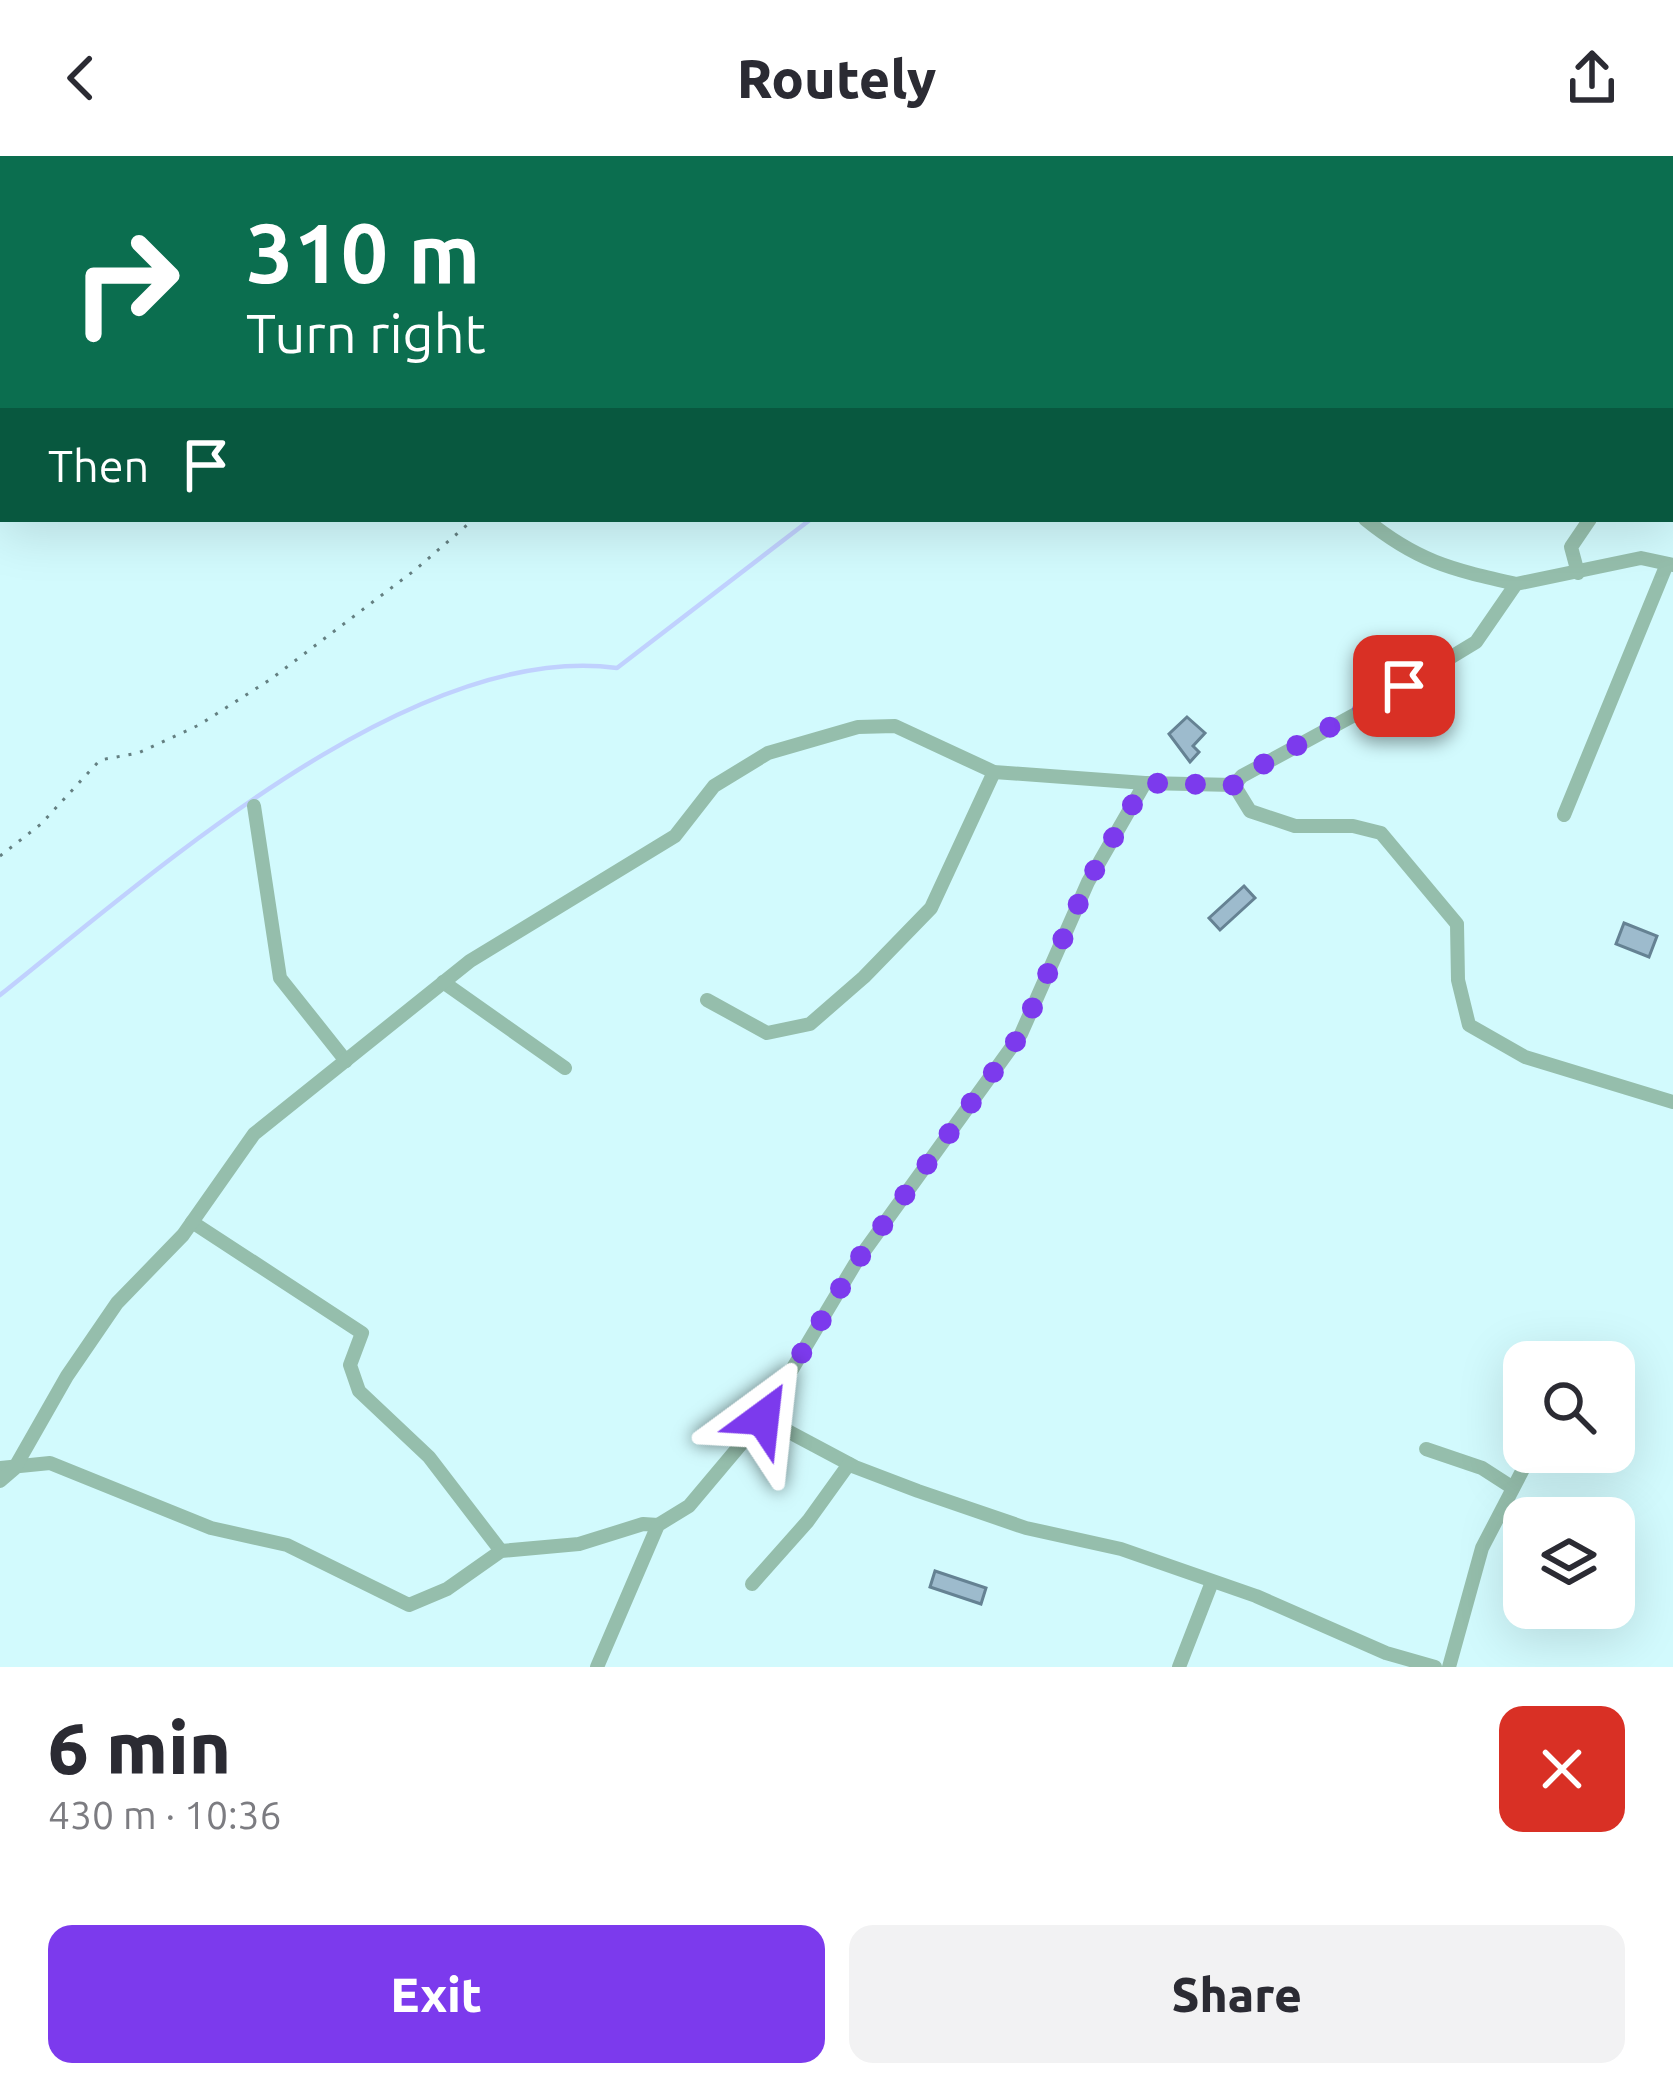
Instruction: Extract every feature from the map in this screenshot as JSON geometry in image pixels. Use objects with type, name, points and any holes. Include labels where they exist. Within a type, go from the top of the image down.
[{"type":"street","points":[[1369,522],[1405,552],[1516,584],[1641,558],[1670,565],[1564,814]]},
{"type":"street","points":[[1578,574],[1571,547],[1588,522]]},
{"type":"street","points":[[0,1481],[117,1303],[192,1222],[254,1134],[470,961],[675,836],[714,786],[768,753],[859,727],[895,726],[994,772],[1234,785],[1242,776],[1476,642],[1516,584]]},
{"type":"street","points":[[707,1000],[767,1033],[810,1024],[931,908],[994,772]]},
{"type":"street","points":[[597,1667],[658,1525],[689,1506],[763,1418],[855,1264],[1021,1034],[1088,882],[1145,783]]},
{"type":"street","points":[[1234,785],[1250,811],[1295,826],[1352,826],[1381,833],[1457,924],[1458,980],[1469,1025],[1526,1057],[1673,1102]]},
{"type":"street","points":[[254,806],[280,978],[346,1060]]},
{"type":"street","points":[[443,982],[565,1069]]},
{"type":"street","points":[[192,1222],[362,1333],[350,1365],[359,1391],[429,1457],[501,1551]]},
{"type":"street","points":[[763,1418],[849,1464],[1026,1528],[1121,1549],[1256,1596],[1386,1653],[1435,1667]]},
{"type":"street","points":[[1426,1449],[1482,1468],[1514,1488]]},
{"type":"street","points":[[7,1468],[50,1463],[211,1528],[287,1545],[409,1605],[447,1589],[501,1551],[579,1544],[644,1524],[658,1525]]},
{"type":"street","points":[[752,1584],[808,1521],[849,1464]]},
{"type":"street","points":[[1448,1667],[1482,1548],[1522,1473]]},
{"type":"street","points":[[1179,1667],[1212,1582]]},
{"type":"path","points":[[0,856],[41,824],[100,760],[138,753],[199,725],[271,679],[415,570],[470,522]]},
{"type":"building","points":[[1187,717],[1205,733],[1193,746],[1199,752],[1190,762],[1169,734]]},
{"type":"building","points":[[1244,886],[1255,898],[1220,930],[1209,918]]},
{"type":"building","points":[[1624,923],[1657,936],[1649,957],[1616,944]]},
{"type":"building","points":[[935,1571],[986,1588],[981,1604],[930,1587]]},
{"type":"waterway","points":[[0,995],[208,831],[372,727],[456,690],[538,669],[617,668],[807,522]]},
{"type":"route","points":[[763,1418],[855,1264],[1021,1034],[1088,882],[1145,783],[1234,785],[1242,776],[1404,686]]}]
